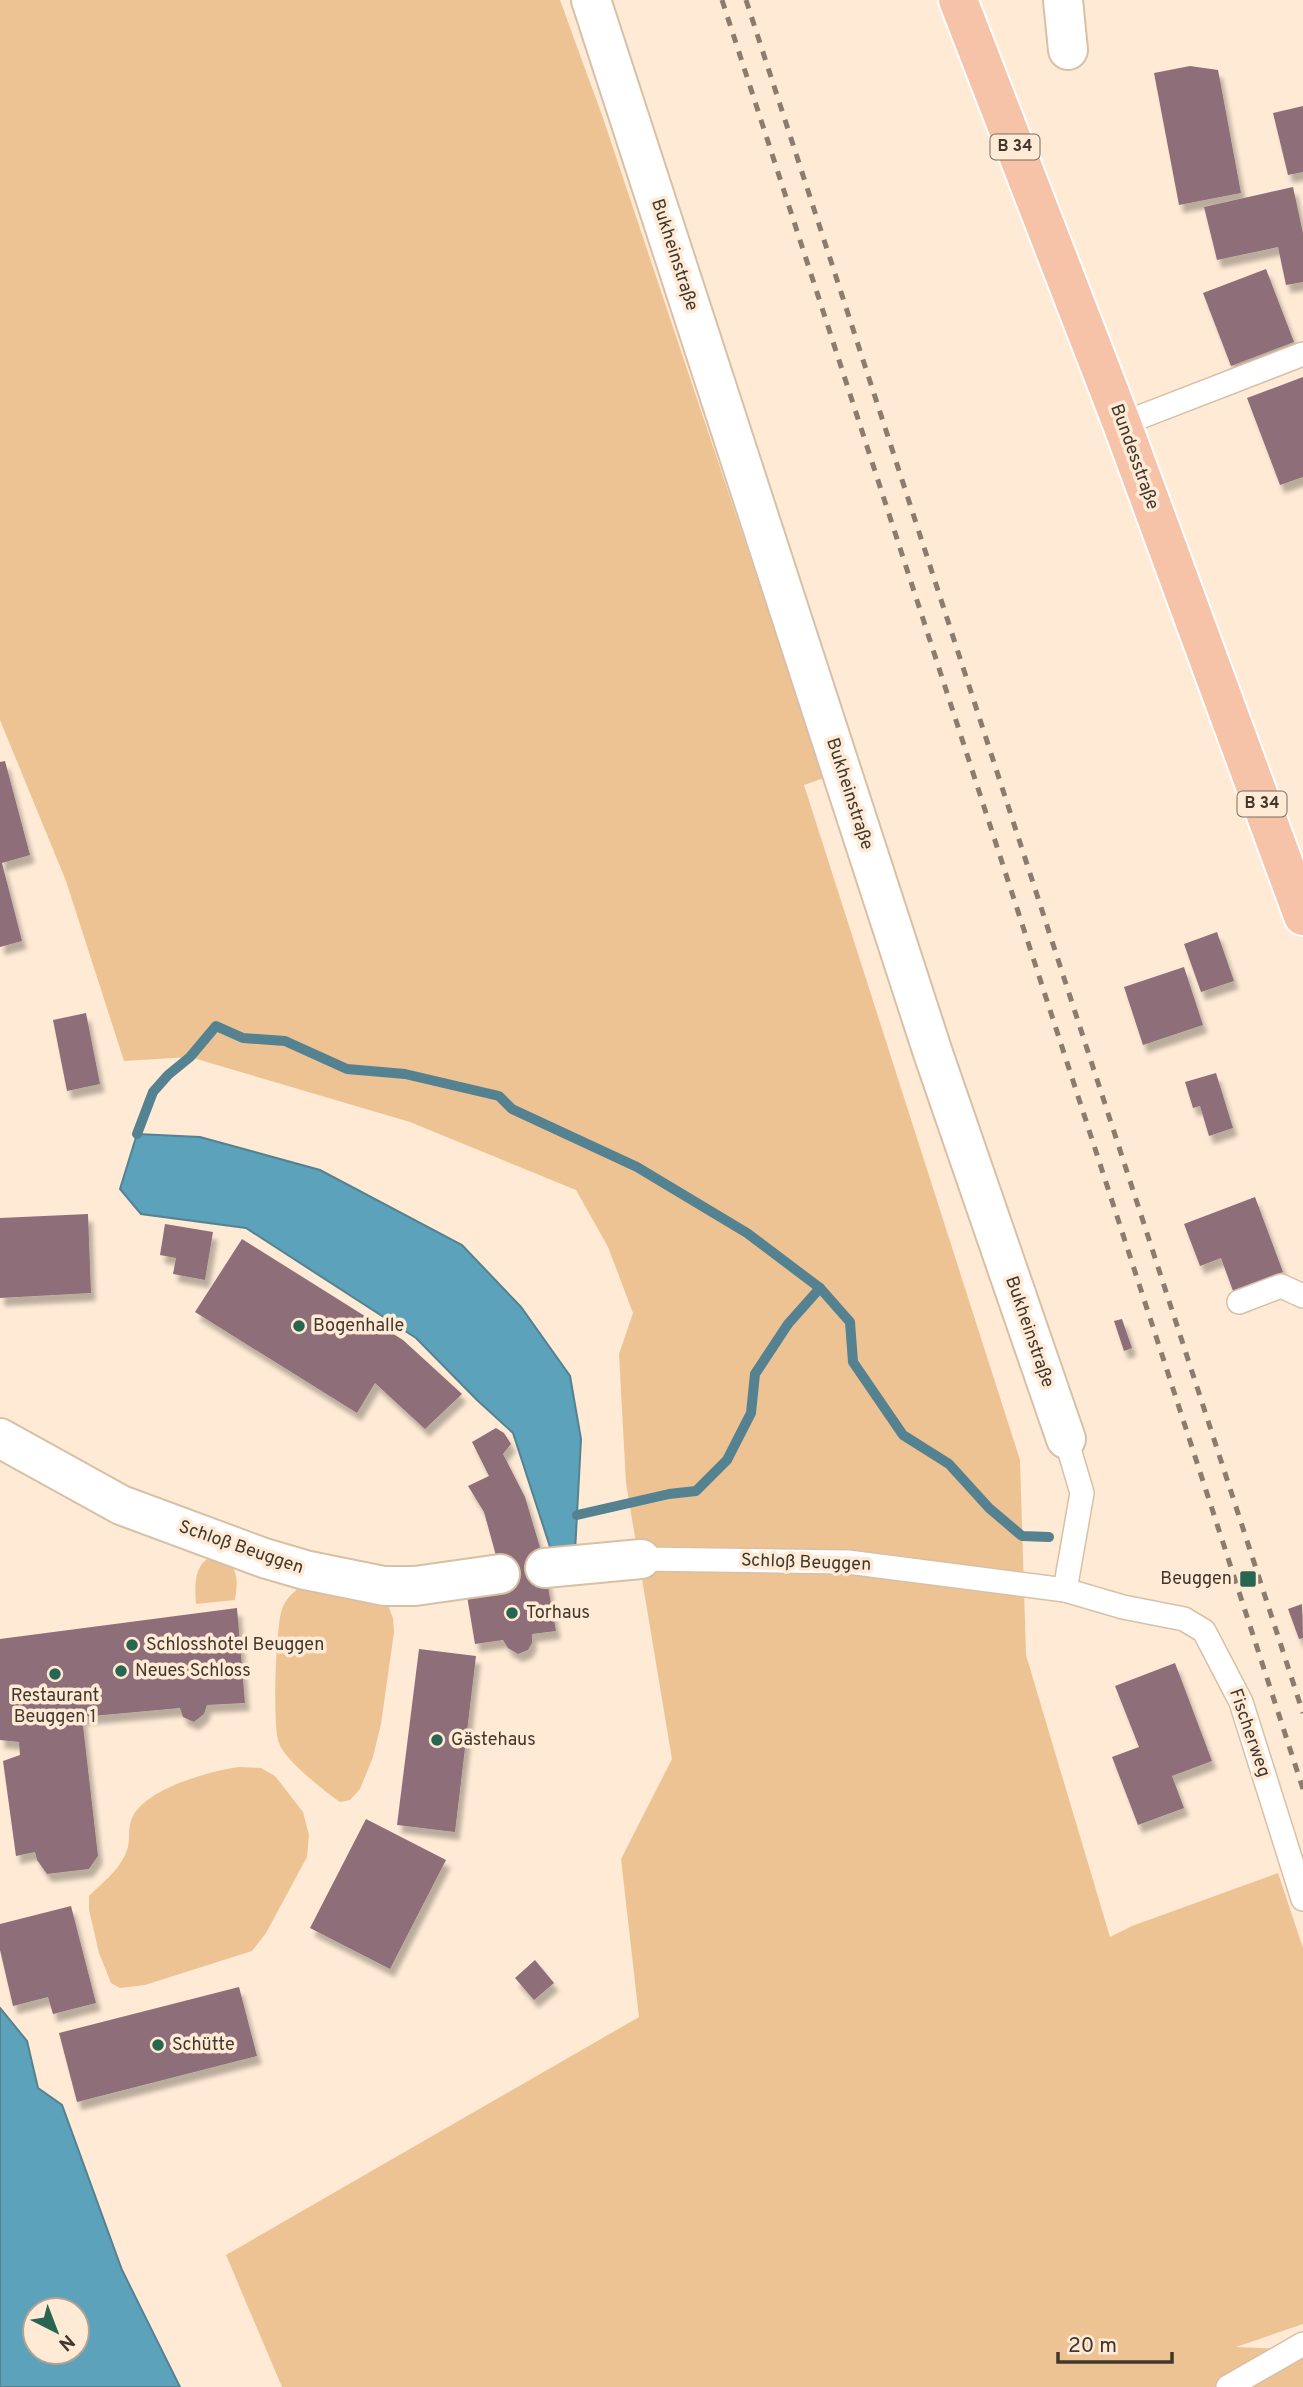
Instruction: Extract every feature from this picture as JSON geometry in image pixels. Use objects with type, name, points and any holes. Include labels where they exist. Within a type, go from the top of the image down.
[{"type":"main road","name":"Bundesstraße","points":[[958,0],[1122,424],[1303,916]]},
{"type":"street","name":"Bukheinstraße","points":[[592,0],[933,1053],[1066,1439]]},
{"type":"street","points":[[1063,0],[1068,50]]},
{"type":"street","name":"Schloß Beuggen","points":[[0,1438],[121,1505],[264,1558],[305,1570],[384,1586],[415,1587],[500,1574]]},
{"type":"street","name":"Schloß Beuggen","points":[[545,1568],[641,1559]]},
{"type":"lane","points":[[1122,424],[1303,355]]},
{"type":"lane","points":[[1239,1302],[1281,1286],[1303,1296]]},
{"type":"lane","name":"Bukheinstraße","points":[[1065,1590],[1082,1493],[1066,1439]]},
{"type":"lane","name":"Schloß Beuggen","points":[[641,1559],[848,1562],[1065,1590]]},
{"type":"lane","name":"Fischerweg","points":[[1065,1590],[1123,1607],[1184,1619],[1204,1631],[1241,1702],[1303,1899]]},
{"type":"lane","points":[[1228,2387],[1303,2344]]},
{"type":"shaded area","points":[[0,0],[560,0],[603,118],[824,778],[804,785],[1020,1460],[1026,1655],[1110,1937],[1132,1926],[1278,1873],[1303,1948],[1303,2324],[1236,2347],[1303,2350],[1303,2387],[282,2387],[226,2255],[639,2017],[621,1859],[672,1759],[626,1483],[619,1354],[633,1313],[608,1247],[576,1190],[410,1122],[190,1057],[124,1061],[66,881],[0,720]]},
{"type":"shaded area","points":[[214,1555],[228,1563],[235,1572],[235,1600],[196,1604],[199,1569]]},
{"type":"shaded area","points":[[307,1582],[387,1603],[393,1618],[394,1632],[381,1724],[373,1757],[360,1789],[350,1800],[340,1802],[289,1758],[279,1743],[277,1733],[276,1676],[280,1619],[286,1601]]},
{"type":"shaded area","points":[[238,1767],[261,1768],[275,1776],[303,1812],[309,1835],[307,1857],[266,1933],[252,1951],[145,1985],[120,1988],[111,1983],[99,1953],[89,1910],[89,1896],[111,1875],[124,1857],[132,1818],[139,1807],[164,1790],[195,1777]]},
{"type":"water","points":[[137,1134],[200,1137],[320,1170],[462,1245],[521,1307],[570,1376],[581,1439],[575,1552],[553,1556],[513,1433],[416,1338],[246,1228],[141,1214],[120,1189]]},
{"type":"water","points":[[0,2008],[27,2041],[38,2088],[62,2105],[122,2270],[180,2387],[0,2387]]},
{"type":"building","points":[[1190,66],[1218,70],[1241,193],[1179,205],[1154,73]]},
{"type":"building","points":[[1303,106],[1303,172],[1288,175],[1273,113]]},
{"type":"building","points":[[1293,187],[1303,233],[1303,282],[1286,285],[1278,247],[1217,260],[1204,207]]},
{"type":"building","points":[[1266,269],[1294,342],[1231,366],[1203,293]]},
{"type":"building","points":[[1303,377],[1303,477],[1280,485],[1247,398]]},
{"type":"building","points":[[5,761],[30,855],[2,863],[22,941],[0,947],[0,762]]},
{"type":"building","points":[[1217,932],[1234,981],[1201,992],[1184,944]]},
{"type":"building","points":[[1184,967],[1203,1025],[1143,1045],[1124,987]]},
{"type":"building","points":[[86,1013],[100,1084],[67,1091],[53,1020]]},
{"type":"building","points":[[1216,1073],[1233,1128],[1209,1136],[1200,1106],[1193,1108],[1185,1082]]},
{"type":"building","points":[[1255,1197],[1283,1272],[1233,1291],[1221,1258],[1200,1266],[1184,1224]]},
{"type":"building","points":[[88,1214],[91,1293],[0,1298],[0,1218]]},
{"type":"building","points":[[165,1224],[213,1232],[205,1280],[173,1274],[176,1258],[160,1255]]},
{"type":"building","name":"Bogenhalle","points":[[242,1239],[403,1340],[462,1394],[425,1429],[375,1383],[357,1413],[195,1312]]},
{"type":"building","points":[[1122,1319],[1132,1348],[1124,1351],[1114,1321]]},
{"type":"building","points":[[496,1428],[504,1433],[511,1444],[503,1454],[525,1497],[542,1554],[556,1631],[532,1634],[532,1643],[528,1650],[518,1654],[508,1648],[503,1640],[475,1644],[467,1596],[498,1563],[484,1512],[468,1486],[489,1476],[472,1442]]},
{"type":"building","points":[[1302,1604],[1303,1638],[1299,1639],[1288,1609]]},
{"type":"building","name":"Neues Schloss","points":[[237,1608],[245,1703],[207,1705],[204,1714],[194,1722],[183,1717],[180,1708],[82,1717],[98,1856],[89,1869],[47,1874],[35,1852],[16,1856],[3,1761],[20,1755],[19,1742],[0,1740],[0,1639]]},
{"type":"building","name":"Gästehaus","points":[[419,1649],[476,1656],[455,1832],[397,1825]]},
{"type":"building","points":[[1175,1663],[1212,1761],[1172,1776],[1184,1808],[1138,1825],[1112,1757],[1139,1747],[1115,1686]]},
{"type":"building","points":[[366,1819],[446,1860],[390,1969],[310,1928]]},
{"type":"building","points":[[71,1906],[96,2003],[53,2014],[48,1997],[13,2006],[0,1950],[0,1924]]},
{"type":"building","points":[[535,1960],[554,1983],[534,2000],[515,1978]]},
{"type":"building","name":"Schütte","points":[[239,1987],[257,2056],[77,2102],[59,2033]]},
{"type":"waterway","points":[[137,1134],[153,1092],[190,1057],[216,1026],[243,1038],[285,1041],[347,1069],[405,1074],[499,1096],[512,1109],[637,1167],[747,1233],[820,1288],[850,1322],[853,1362],[903,1435],[949,1464],[989,1508],[1022,1536],[1049,1537]]},
{"type":"waterway","points":[[577,1515],[669,1494],[696,1491],[727,1460],[751,1413],[755,1374],[788,1324],[820,1288]]},
{"type":"railway","points":[[722,0],[1303,1789]]},
{"type":"railway","points":[[746,0],[1303,1713]]},
{"type":"place","name":"Bogenhalle","points":[[299,1326]]},
{"type":"place","name":"Beuggen","points":[[1248,1579]]},
{"type":"place","name":"Torhaus","points":[[512,1613]]},
{"type":"place","name":"Schlosshotel Beuggen","points":[[132,1645]]},
{"type":"place","name":"Neues Schloss","points":[[121,1671]]},
{"type":"place","name":"Restaurant Beuggen 1","points":[[55,1674]]},
{"type":"place","name":"Gästehaus","points":[[437,1740]]},
{"type":"place","name":"Schütte","points":[[158,2045]]}]
